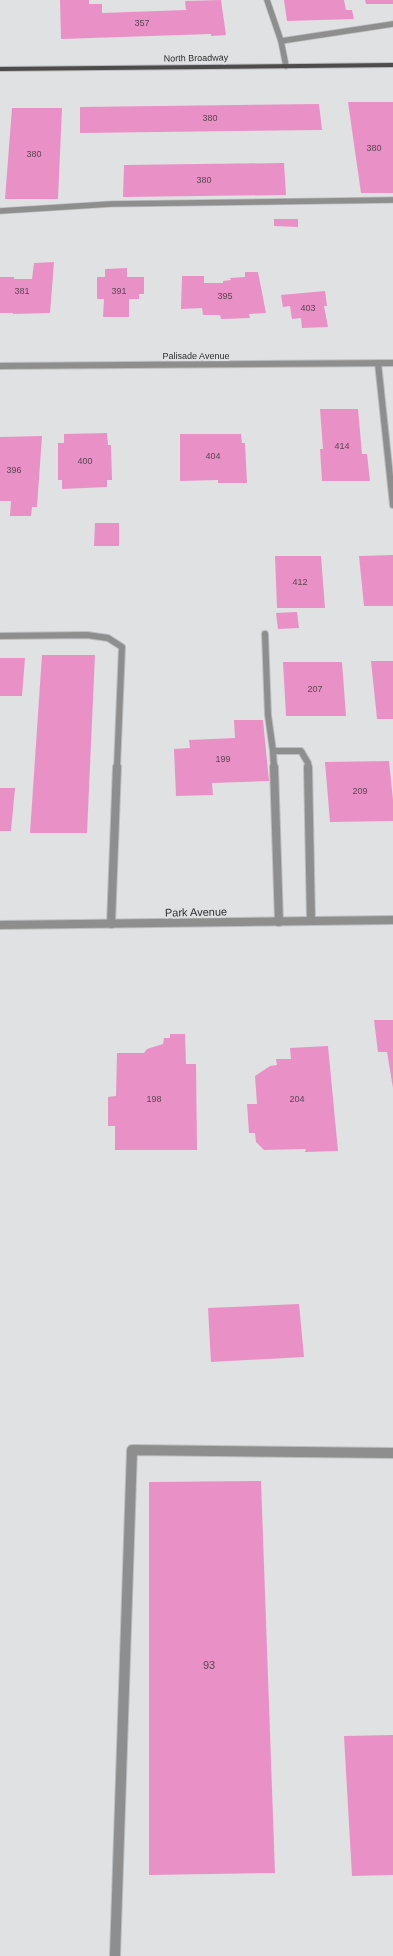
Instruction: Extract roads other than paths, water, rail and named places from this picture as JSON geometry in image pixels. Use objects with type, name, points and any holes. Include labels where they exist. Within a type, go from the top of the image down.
[{"type":"main road","name":"North Broadway","points":[[0,69],[393,65]]},
{"type":"street","points":[[267,0],[281,41],[286,66]]},
{"type":"street","points":[[281,41],[393,24]]},
{"type":"street","points":[[0,211],[96,205],[393,200]]},
{"type":"street","points":[[378,363],[393,506]]},
{"type":"street","name":"Palisade Avenue","points":[[0,366],[393,363]]},
{"type":"street","points":[[265,634],[268,715],[273,751],[279,922]]},
{"type":"street","points":[[0,636],[87,635],[108,638],[122,647],[111,924]]},
{"type":"street","points":[[273,751],[301,751],[308,763],[311,922]]},
{"type":"street","name":"Park Avenue","points":[[0,925],[393,920]]},
{"type":"street","points":[[115,1956],[132,1450],[393,1453]]}]
